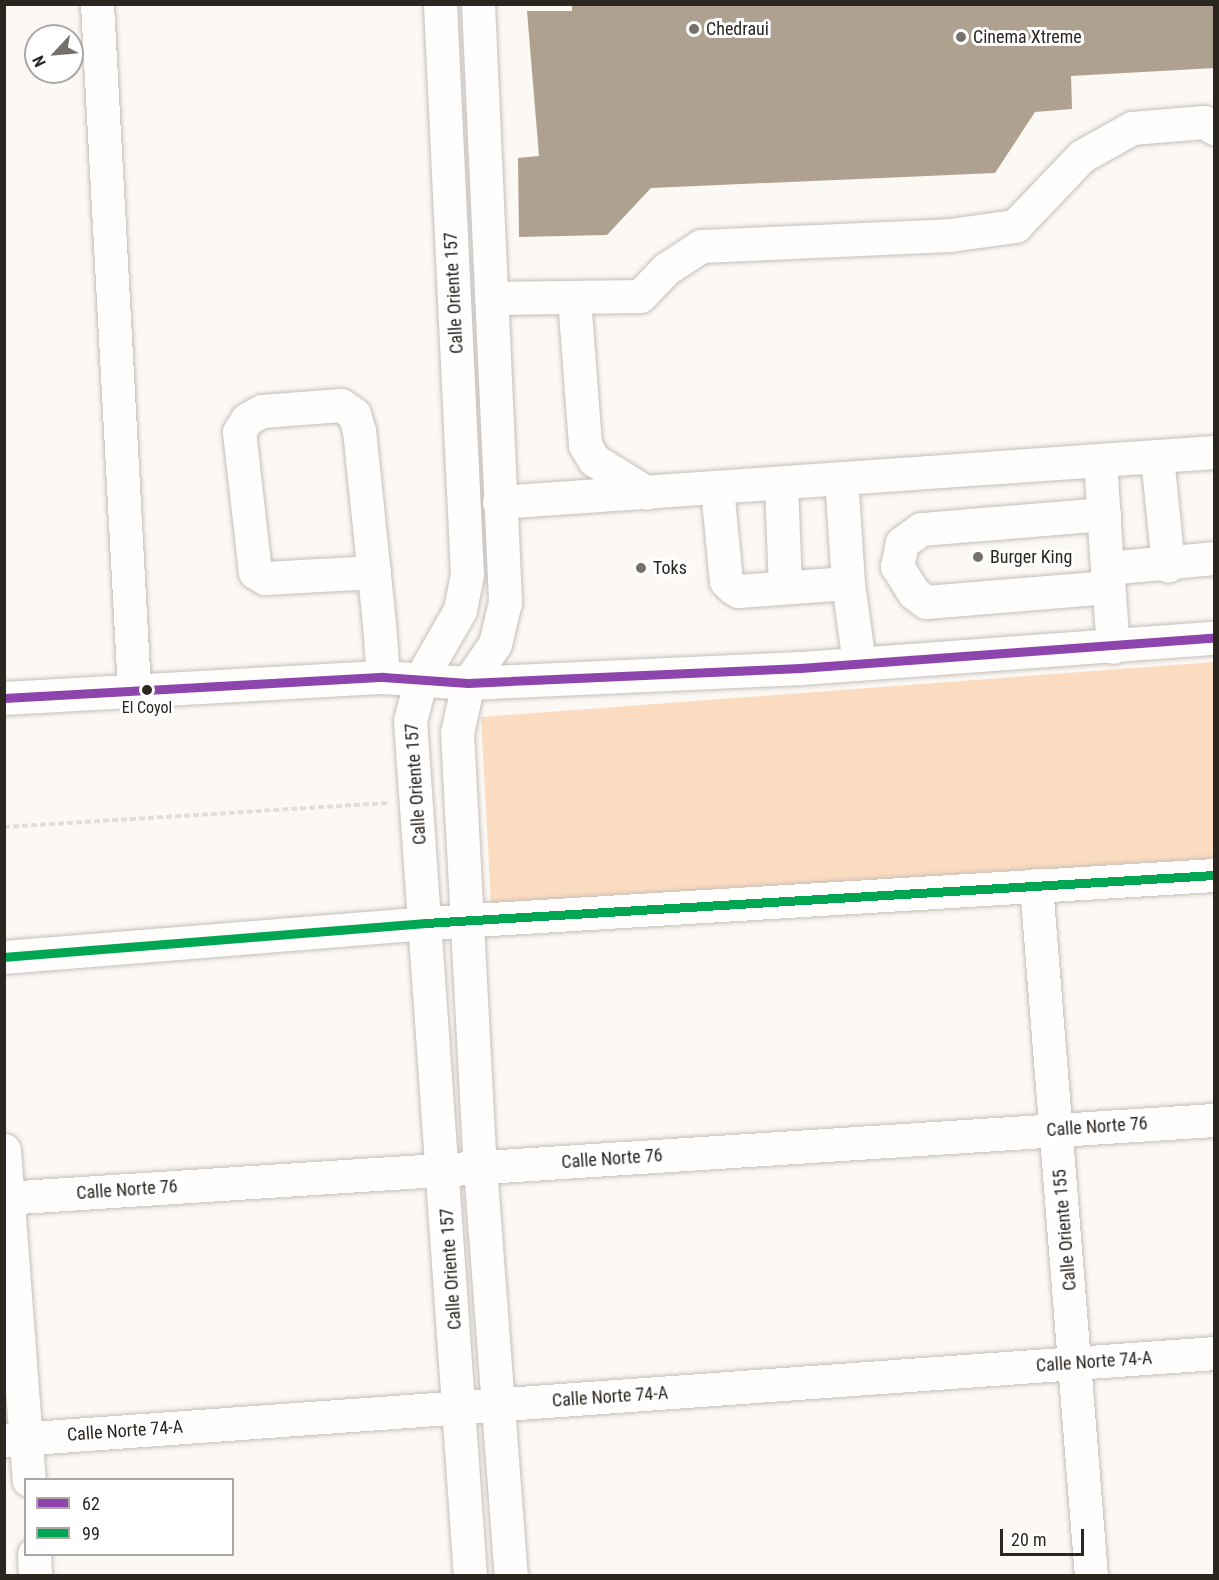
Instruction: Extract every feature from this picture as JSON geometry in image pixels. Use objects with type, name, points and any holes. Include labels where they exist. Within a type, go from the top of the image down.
[{"type":"street","points":[[97,4],[134,690]]},
{"type":"street","name":"Calle Oriente 157","points":[[440,4],[466,574],[460,610],[421,678],[410,721],[444,1169],[470,1575]]},
{"type":"street","name":"Calle Oriente 157","points":[[478,4],[505,602],[495,644],[468,682],[457,733],[470,920],[480,1167],[496,1405],[512,1575]]},
{"type":"street","points":[[442,43],[480,40]]},
{"type":"street","points":[[491,298],[640,296],[666,269],[701,246],[950,235],[1015,226],[1082,156],[1132,128],[1204,122],[1215,128]]},
{"type":"street","points":[[574,298],[585,445],[594,460],[647,493]]},
{"type":"street","points":[[374,572],[265,578],[255,572],[239,432],[247,419],[262,411],[340,405],[354,414],[359,430],[374,572],[383,677]]},
{"type":"street","points":[[499,502],[1100,462],[1215,452]]},
{"type":"street","points":[[1157,457],[1168,566]]},
{"type":"street","points":[[1100,462],[1113,647]]},
{"type":"street","points":[[841,478],[848,583],[859,663]]},
{"type":"street","points":[[781,484],[785,586]]},
{"type":"street","points":[[717,488],[726,581],[738,591],[848,583]]},
{"type":"street","points":[[1104,514],[921,529],[902,543],[897,566],[914,593],[926,602],[1108,578],[1215,558]]},
{"type":"street","points":[[4,698],[383,677],[468,682],[859,663],[1113,647],[1215,638]]},
{"type":"street","points":[[4,957],[425,923],[1215,875]]},
{"type":"street","name":"Calle Oriente 155","points":[[1036,885],[1077,1363],[1091,1575]]},
{"type":"street","name":"Calle Norte 76","points":[[7,1198],[1215,1120]]},
{"type":"street","points":[[4,1150],[16,1439],[29,1478]]},
{"type":"street","name":"Calle Norte 74-A","points":[[16,1439],[1215,1353]]},
{"type":"street","points":[[34,1556],[35,1575]]},
{"type":"path","points":[[4,827],[416,801]]},
{"type":"shaded area","points":[[1214,662],[1214,859],[491,903],[481,717]]},
{"type":"building","points":[[572,4],[1215,4],[1215,68],[1071,76],[1072,109],[1035,112],[995,173],[651,188],[607,235],[519,237],[518,158],[539,156],[527,11],[572,11]]},
{"type":"transit line","name":"62","points":[[4,698],[383,677],[468,683],[801,668],[1214,638]]},
{"type":"transit line","name":"99","points":[[4,957],[425,923],[1214,875]]},
{"type":"place","name":"Chedraui","points":[[694,29]]},
{"type":"place","name":"Cinema Xtreme","points":[[961,37]]},
{"type":"place","name":"Burger King","points":[[978,557]]},
{"type":"place","name":"Toks","points":[[641,568]]},
{"type":"place","name":"El Coyol","points":[[147,690]]}]
